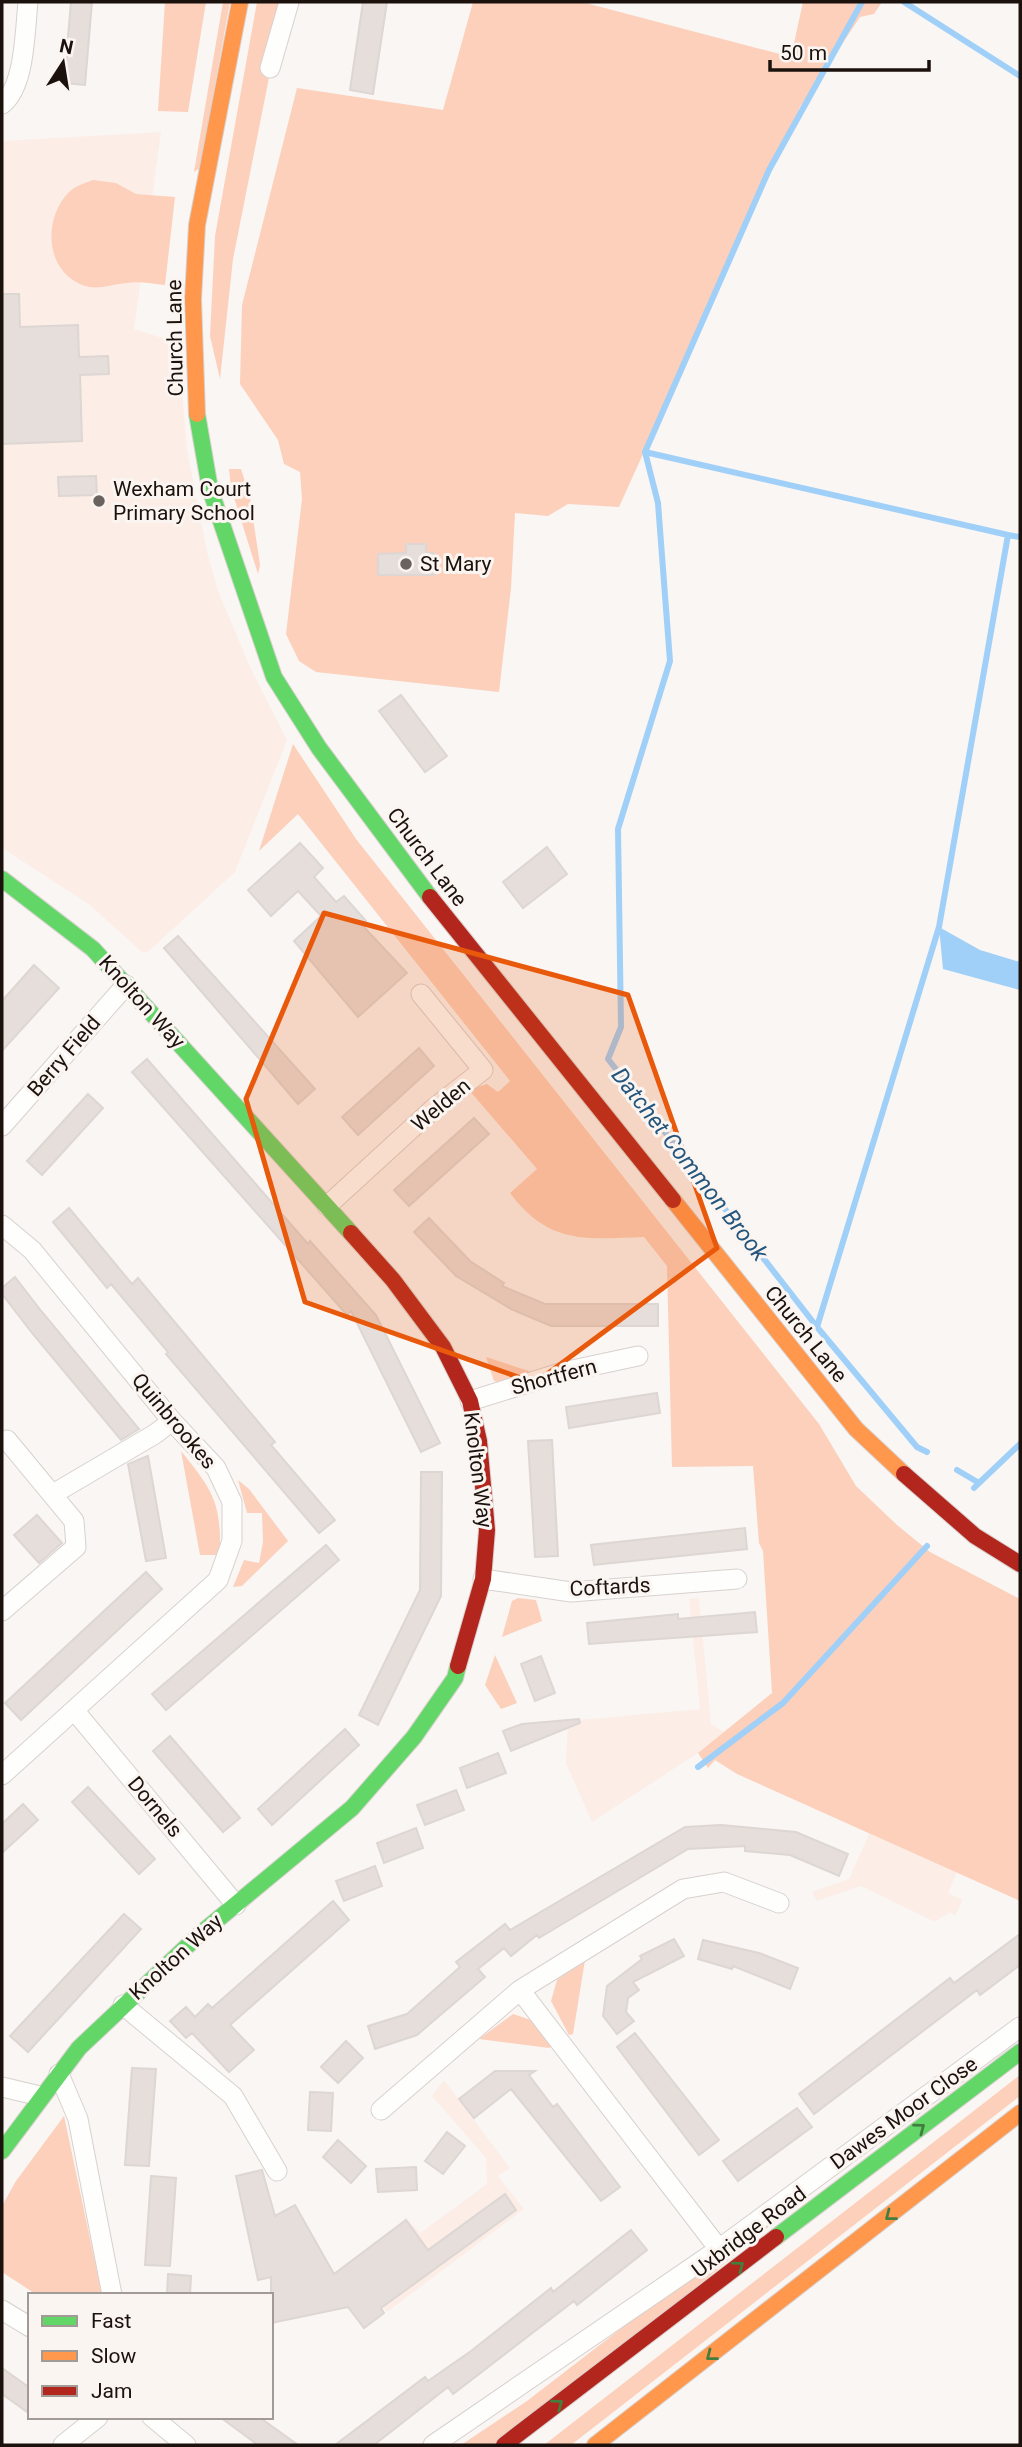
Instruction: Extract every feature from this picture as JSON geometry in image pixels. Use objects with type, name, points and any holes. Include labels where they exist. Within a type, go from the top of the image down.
[{"type":"street","points":[[2,104],[10,98],[23,59],[28,2]]},
{"type":"street","name":"Church Lane","points":[[240,2],[197,225],[193,299],[197,412],[210,489],[274,677],[318,748],[409,870],[856,1429],[944,1509],[1000,1554],[1020,1564]]},
{"type":"street","points":[[270,68],[289,2]]},
{"type":"street","name":"Knolton Way","points":[[2,2151],[40,2096],[79,2048],[123,2004],[352,1808],[414,1737],[455,1678],[483,1579],[487,1530],[479,1441],[470,1401],[435,1336],[393,1280],[93,949],[3,881]]},
{"type":"street","name":"Berry Field","points":[[2,1126],[126,985]]},
{"type":"street","name":"Welden","points":[[327,1206],[433,1109],[483,1070],[421,994]]},
{"type":"street","name":"Quinbrookes","points":[[2,1225],[32,1250],[172,1421],[216,1468],[232,1502],[232,1541],[218,1580],[2,1775]]},
{"type":"street","name":"Shortfern","points":[[470,1401],[563,1372],[638,1356]]},
{"type":"street","points":[[53,1494],[155,1434],[172,1421]]},
{"type":"street","points":[[2,1611],[76,1547],[74,1521],[7,1440]]},
{"type":"street","name":"Coftards","points":[[483,1579],[571,1592],[737,1578]]},
{"type":"street","name":"Dornels","points":[[74,1710],[236,1905]]},
{"type":"street","points":[[382,2110],[520,1990],[683,1889],[724,1882],[779,1903]]},
{"type":"street","points":[[520,1990],[719,2249]]},
{"type":"street","points":[[123,2004],[233,2096],[277,2171]]},
{"type":"street","name":"Dawes Moor Close","points":[[433,2445],[719,2249],[1020,2026]]},
{"type":"street","name":"Uxbridge Road","points":[[504,2445],[1020,2052]]},
{"type":"street","points":[[59,2074],[78,2119],[111,2293]]},
{"type":"street","points":[[2,2087],[40,2096]]},
{"type":"street","points":[[595,2445],[1020,2113]]},
{"type":"street","points":[[2,2310],[28,2326]]},
{"type":"street","points":[[63,2445],[96,2419]]},
{"type":"street","points":[[154,2419],[186,2445]]},
{"type":"highlighted area","points":[[324,913],[628,995],[717,1248],[535,1383],[305,1302],[246,1099]]},
{"type":"shaded area","points":[[165,2],[206,2],[188,112],[158,111]]},
{"type":"shaded area","points":[[223,2],[230,2],[200,168],[194,172]]},
{"type":"shaded area","points":[[257,2],[284,2],[233,259],[220,379],[210,336],[215,236]]},
{"type":"shaded area","points":[[473,2],[582,2],[791,57],[803,2],[882,2],[874,14],[860,17],[800,107],[619,507],[568,504],[548,516],[515,513],[511,588],[499,692],[316,672],[299,661],[286,634],[302,499],[300,472],[284,464],[278,440],[240,384],[242,305],[297,88],[443,110]]},
{"type":"shaded area","name":"Wexham Court Primary School","points":[[161,132],[134,329],[178,343],[187,450],[207,552],[218,591],[250,667],[287,740],[235,872],[149,951],[143,953],[90,905],[2,848],[2,141]]},
{"type":"shaded area","points":[[93,180],[116,183],[136,194],[175,197],[165,285],[132,282],[104,287],[86,286],[68,276],[60,266],[52,241],[55,215],[69,192]]},
{"type":"shaded area","points":[[229,469],[241,469],[250,498],[260,565],[258,574],[231,488]]},
{"type":"shaded area","points":[[293,744],[356,839],[819,1424],[856,1486],[930,1552],[1020,1599],[1020,1901],[737,1774],[715,1760],[708,1768],[698,1753],[772,1693],[763,1551],[759,1543],[753,1466],[672,1467],[667,1266],[644,1237],[586,1238],[570,1235],[539,1222],[525,1210],[510,1193],[537,1169],[469,1090],[487,1084],[498,1092],[510,1081],[298,814],[259,851]]},
{"type":"shaded area","points":[[486,1357],[529,1371],[528,1374],[500,1383],[494,1381]]},
{"type":"shaded area","points":[[181,1451],[213,1498],[219,1522],[220,1555],[200,1555]]},
{"type":"shaded area","points":[[238,1480],[249,1489],[288,1541],[242,1586],[233,1587],[244,1560],[259,1563],[263,1542],[262,1513],[247,1513]]},
{"type":"shaded area","points":[[518,1598],[536,1600],[542,1621],[502,1637],[512,1601]]},
{"type":"shaded area","points":[[699,1598],[711,1724],[724,1732],[698,1753],[592,1822],[566,1763],[568,1721],[700,1709],[689,1599]]},
{"type":"shaded area","points":[[495,1655],[517,1703],[501,1709],[485,1685]]},
{"type":"shaded area","points":[[870,1832],[957,1872],[948,1893],[963,1900],[955,1916],[950,1912],[935,1922],[861,1886],[817,1901],[812,1892],[849,1879]]},
{"type":"shaded area","points":[[585,1960],[573,2034],[569,2035],[551,2001],[557,1980]]},
{"type":"shaded area","points":[[513,2014],[537,2022],[554,2045],[549,2048],[479,2039]]},
{"type":"shaded area","points":[[954,2072],[507,2445],[461,2445],[527,2401]]},
{"type":"shaded area","points":[[1020,2075],[1020,2096],[571,2445],[544,2445]]},
{"type":"shaded area","points":[[444,2080],[510,2168],[498,2176],[524,2209],[387,2312],[350,2266],[409,2221],[420,2233],[487,2184],[486,2158],[432,2096]]},
{"type":"shaded area","points":[[64,2116],[102,2293],[34,2293],[2,2272],[2,2206],[16,2181]]},
{"type":"water","points":[[939,927],[980,950],[1020,962],[1020,990],[943,969]]},
{"type":"building","points":[[71,2],[92,2],[85,85],[64,83]]},
{"type":"building","points":[[363,2],[387,2],[373,94],[350,90]]},
{"type":"building","points":[[2,294],[19,294],[20,327],[78,325],[79,357],[108,356],[109,374],[80,375],[82,441],[2,444]]},
{"type":"building","points":[[96,476],[97,495],[59,496],[58,477]]},
{"type":"building","name":"St Mary","points":[[406,544],[426,544],[426,553],[434,553],[434,575],[378,575],[378,554],[406,553]]},
{"type":"building","points":[[401,695],[447,756],[425,772],[379,711]]},
{"type":"building","points":[[300,843],[323,868],[314,877],[336,902],[344,896],[366,921],[362,925],[407,973],[358,1017],[294,941],[321,916],[298,891],[271,916],[248,890]]},
{"type":"building","points":[[547,847],[567,874],[523,908],[503,882]]},
{"type":"building","points":[[178,936],[315,1089],[298,1104],[164,948]]},
{"type":"building","points":[[34,965],[59,988],[2,1051],[2,1001]]},
{"type":"building","points":[[419,1048],[434,1066],[358,1135],[342,1117]]},
{"type":"building","points":[[147,1059],[308,1244],[310,1241],[376,1315],[440,1443],[421,1452],[351,1311],[347,1315],[132,1072]]},
{"type":"building","points":[[88,1094],[103,1108],[42,1175],[27,1161]]},
{"type":"building","points":[[474,1118],[489,1134],[409,1206],[394,1190]]},
{"type":"building","points":[[69,1208],[132,1284],[138,1278],[275,1442],[271,1445],[335,1520],[319,1533],[166,1354],[168,1352],[111,1284],[107,1288],[53,1222]]},
{"type":"building","points":[[429,1218],[470,1261],[504,1283],[502,1286],[545,1304],[658,1304],[658,1326],[551,1326],[511,1309],[456,1276],[414,1232]]},
{"type":"building","points":[[15,1277],[139,1429],[121,1440],[32,1333],[2,1294],[2,1288]]},
{"type":"building","points":[[657,1393],[660,1413],[569,1428],[566,1407]]},
{"type":"building","points":[[552,1440],[558,1556],[535,1557],[528,1441]]},
{"type":"building","points":[[148,1456],[166,1558],[146,1561],[128,1464]]},
{"type":"building","points":[[421,1472],[442,1472],[441,1596],[378,1725],[359,1715],[420,1590]]},
{"type":"building","points":[[37,1515],[62,1543],[39,1563],[14,1535]]},
{"type":"building","points":[[745,1528],[747,1549],[594,1565],[591,1545]]},
{"type":"building","points":[[326,1545],[339,1560],[166,1710],[152,1694]]},
{"type":"building","points":[[146,1572],[162,1589],[21,1720],[5,1703]]},
{"type":"building","points":[[755,1612],[757,1632],[589,1644],[587,1623],[678,1614],[678,1619]]},
{"type":"building","points":[[541,1656],[555,1693],[535,1701],[521,1664]]},
{"type":"building","points":[[579,1719],[580,1723],[511,1751],[503,1731],[522,1724]]},
{"type":"building","points":[[345,1729],[359,1745],[272,1825],[258,1809]]},
{"type":"building","points":[[170,1736],[240,1818],[223,1832],[153,1751]]},
{"type":"building","points":[[498,1753],[506,1773],[467,1788],[460,1768]]},
{"type":"building","points":[[88,1787],[155,1859],[139,1874],[72,1802]]},
{"type":"building","points":[[456,1790],[464,1810],[425,1825],[417,1805]]},
{"type":"building","points":[[23,1804],[38,1820],[2,1853],[2,1824]]},
{"type":"building","points":[[721,1825],[796,1832],[848,1854],[839,1876],[790,1855],[745,1851],[745,1846],[688,1849],[539,1938],[537,1935],[511,1956],[504,1948],[478,1969],[485,1977],[417,2035],[375,2049],[368,2026],[407,2014],[460,1967],[456,1962],[505,1924],[510,1930],[685,1827]]},
{"type":"building","points":[[416,1828],[423,1848],[384,1863],[377,1843]]},
{"type":"building","points":[[375,1866],[382,1886],[344,1901],[336,1881]]},
{"type":"building","points":[[333,1901],[349,1920],[230,2025],[254,2050],[229,2072],[192,2033],[186,2038],[170,2021],[186,2007],[195,2017],[208,2004],[212,2008]]},
{"type":"building","points":[[124,1914],[141,1929],[28,2052],[10,2036]]},
{"type":"building","points":[[1020,1934],[1020,1965],[980,1995],[977,1990],[814,2114],[799,2094],[950,1978],[954,1983]]},
{"type":"building","points":[[674,1939],[684,1956],[633,1982],[639,1990],[628,1998],[626,2012],[634,2021],[617,2034],[603,2016],[607,1986],[642,1959],[640,1956]]},
{"type":"building","points":[[703,1940],[759,1953],[798,1968],[790,1989],[733,1966],[732,1969],[698,1959]]},
{"type":"building","points":[[635,2033],[719,2140],[699,2155],[617,2047]]},
{"type":"building","points":[[346,2041],[363,2058],[338,2083],[321,2067]]},
{"type":"building","points":[[132,2068],[156,2069],[149,2166],[125,2165]]},
{"type":"building","points":[[495,2071],[535,2071],[529,2075],[553,2107],[557,2104],[620,2187],[601,2201],[511,2089],[474,2118],[459,2099]]},
{"type":"building","points":[[310,2092],[333,2093],[331,2131],[308,2130]]},
{"type":"building","points":[[797,2108],[812,2127],[738,2181],[723,2161]]},
{"type":"building","points":[[447,2132],[465,2146],[443,2174],[425,2161]]},
{"type":"building","points":[[338,2140],[366,2166],[351,2183],[323,2157]]},
{"type":"building","points":[[416,2167],[417,2190],[378,2192],[376,2169]]},
{"type":"building","points":[[262,2170],[275,2216],[295,2205],[334,2274],[406,2220],[428,2250],[505,2194],[516,2210],[381,2308],[384,2313],[364,2328],[348,2307],[273,2323],[271,2277],[258,2280],[236,2176]]},
{"type":"building","points":[[151,2176],[176,2178],[170,2266],[145,2265]]},
{"type":"building","points":[[631,2230],[647,2250],[577,2305],[574,2301],[453,2394],[448,2387],[374,2445],[335,2445],[425,2377],[428,2381],[471,2351],[551,2288],[553,2292]]},
{"type":"building","points":[[168,2274],[191,2276],[190,2293],[167,2293]]},
{"type":"building","points":[[2,2368],[28,2387],[28,2413],[2,2394]]},
{"type":"building","points":[[223,2419],[262,2419],[298,2445],[258,2445]]},
{"type":"waterway","points":[[645,452],[769,170],[862,2]]},
{"type":"waterway","points":[[904,2],[1020,76]]},
{"type":"waterway","name":"Datchet Common Brook","points":[[645,452],[658,503],[670,661],[618,829],[621,1027],[608,1059],[817,1327],[917,1447],[927,1452]]},
{"type":"waterway","points":[[645,452],[1008,535]]},
{"type":"waterway","points":[[817,1327],[939,927],[1008,535],[1020,537]]},
{"type":"waterway","points":[[979,1483],[1020,1444]]},
{"type":"waterway","points":[[957,1470],[979,1483],[974,1488]]},
{"type":"waterway","points":[[698,1767],[783,1703],[927,1546]]},
{"type":"traffic: fast","points":[[197,414],[210,489],[274,677],[319,748],[430,897]]},
{"type":"traffic: fast","points":[[2,879],[93,949],[351,1233]]},
{"type":"traffic: fast","points":[[2,2151],[79,2048],[199,1935],[352,1808],[414,1737],[455,1678],[458,1666]]},
{"type":"traffic: fast","points":[[776,2237],[1020,2052]]},
{"type":"traffic: slow","points":[[197,414],[193,299],[197,225],[240,2]]},
{"type":"traffic: slow","points":[[673,1200],[856,1429],[904,1474]]},
{"type":"traffic: slow","points":[[595,2445],[1020,2113]]},
{"type":"traffic: jam","points":[[430,897],[673,1200]]},
{"type":"traffic: jam","points":[[351,1233],[393,1280],[443,1347],[470,1401],[479,1441],[487,1530],[483,1579],[458,1666]]},
{"type":"traffic: jam","points":[[904,1474],[975,1536],[1020,1564]]},
{"type":"traffic: jam","points":[[504,2445],[776,2237]]},
{"type":"place","name":"Wexham Court Primary School","points":[[99,501]]},
{"type":"place","name":"St Mary","points":[[406,564]]}]
